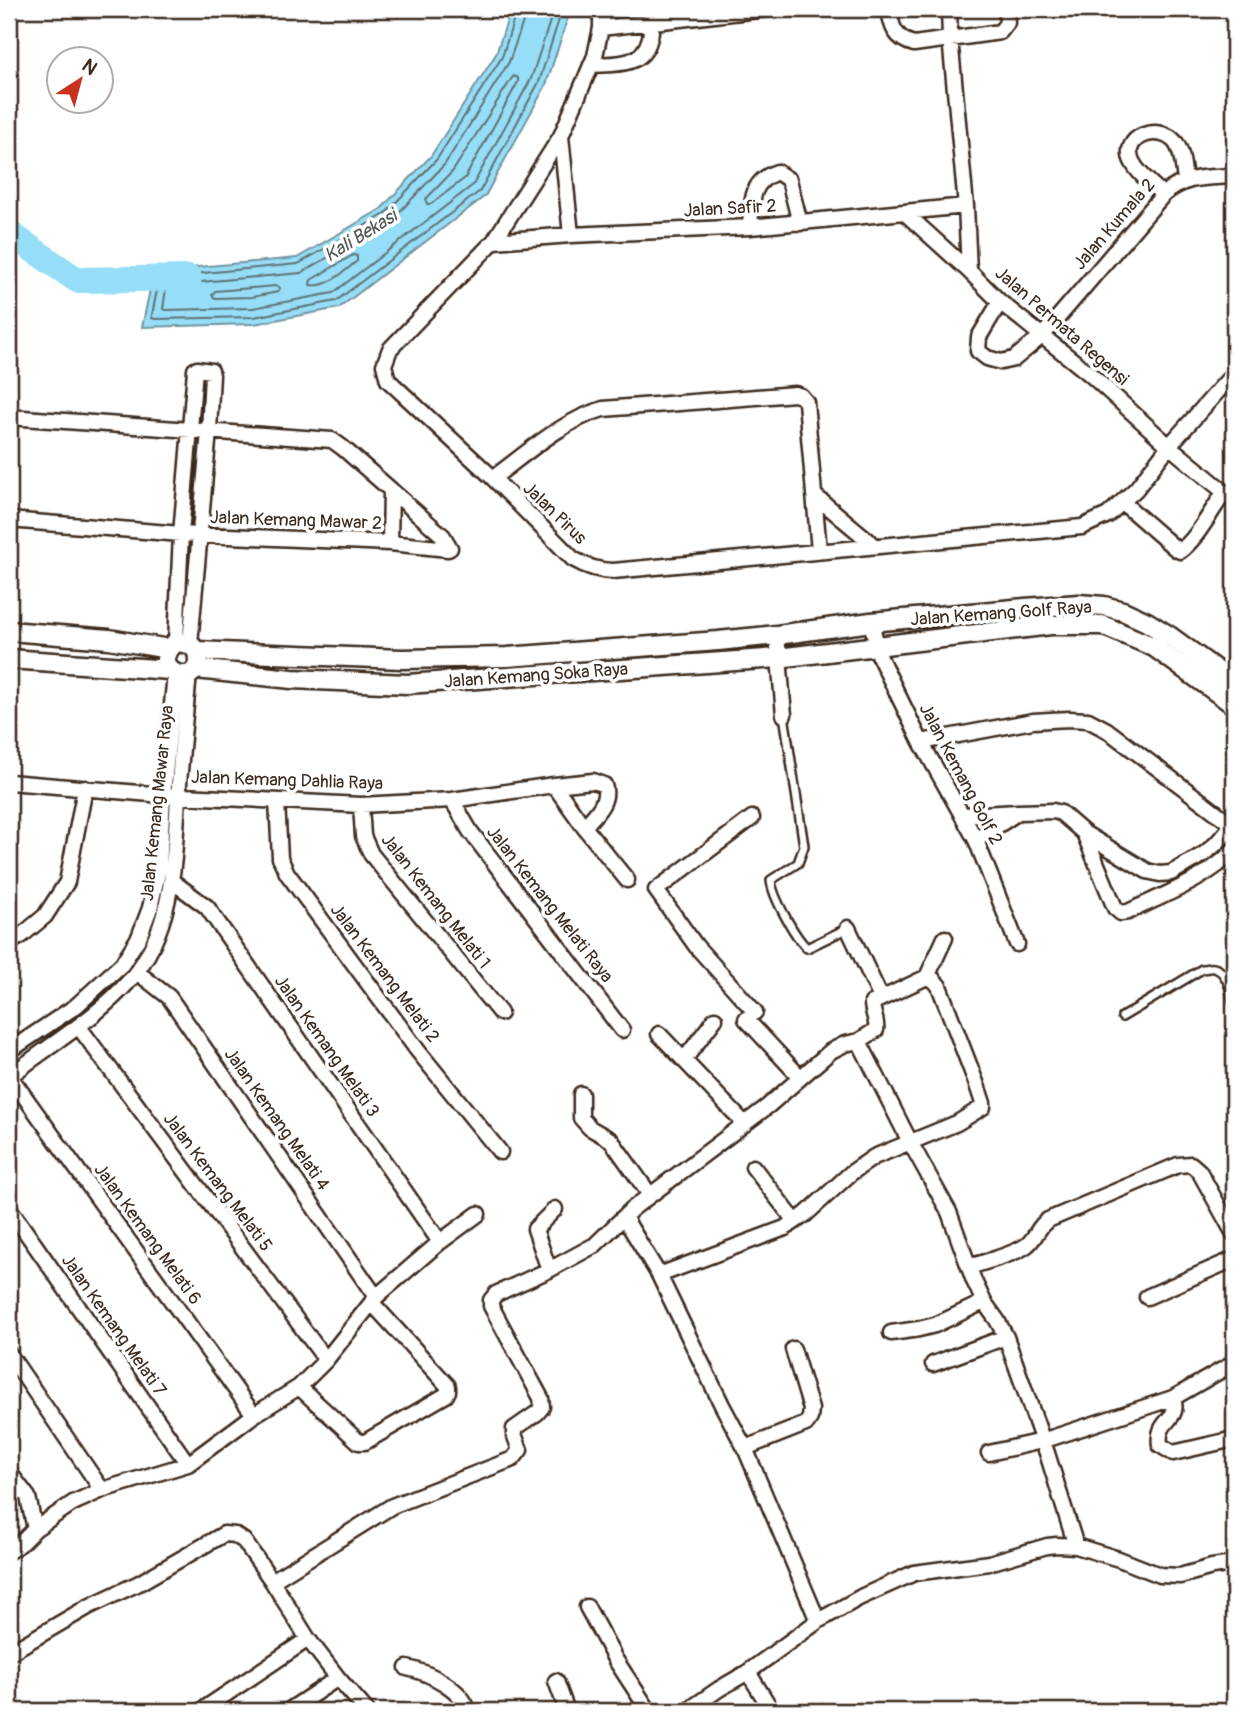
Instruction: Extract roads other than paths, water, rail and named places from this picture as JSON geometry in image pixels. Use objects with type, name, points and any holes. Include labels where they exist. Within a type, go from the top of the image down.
[{"type":"street","name":"Jalan Pirus","points":[[601,9],[601,27],[595,56],[561,136],[494,241],[390,349],[384,365],[388,380],[493,478],[573,559],[583,565],[604,571],[1082,527],[1108,515],[1136,489],[1169,446],[1234,373]]},
{"type":"street","points":[[601,27],[650,15],[766,9]]},
{"type":"street","points":[[889,9],[896,34],[914,44],[1000,32],[1007,23],[1006,9]]},
{"type":"street","name":"Jalan Permata Regensi","points":[[948,9],[966,206],[969,271],[1000,302],[1091,374],[1169,446],[1230,496]]},
{"type":"street","points":[[591,65],[632,61],[644,52],[649,41],[650,15]]},
{"type":"street","points":[[1163,194],[1132,162],[1130,151],[1135,139],[1147,133],[1165,135],[1176,143],[1181,154],[1185,180]]},
{"type":"street","points":[[561,136],[571,235]]},
{"type":"street","points":[[750,227],[755,188],[769,174],[777,172],[789,180],[800,223]]},
{"type":"street","name":"Jalan Kumala 2","points":[[1000,302],[979,337],[978,351],[987,358],[1001,362],[1014,359],[1043,335],[1163,194],[1173,186],[1185,180],[1234,176]]},
{"type":"street","name":"Jalan Safir 2","points":[[494,241],[750,227],[966,206]]},
{"type":"street","points":[[904,212],[969,271]]},
{"type":"street","name":"Jalan Kemang Mawar Raya","points":[[9,1051],[76,1006],[122,964],[139,937],[150,908],[159,868],[163,794],[183,659],[198,535],[209,431],[211,371],[195,370],[181,534],[183,659],[178,795],[172,881],[163,921],[137,972],[122,989],[79,1027],[9,1076]]},
{"type":"street","points":[[493,478],[559,429],[586,414],[603,409],[795,394],[806,402],[819,551]]},
{"type":"street","name":"Jalan Kemang Mawar 2","points":[[9,417],[332,440],[344,447],[391,490],[390,543],[181,534],[9,520]]},
{"type":"street","points":[[390,543],[448,550],[450,548],[443,536],[391,490]]},
{"type":"street","points":[[814,495],[875,546]]},
{"type":"street","points":[[1122,502],[1175,549],[1181,551],[1230,496]]},
{"type":"street","name":"Jalan Kemang Golf Raya","points":[[871,622],[1079,604],[1104,606],[1147,622],[1234,683]]},
{"type":"street","name":"Jalan Kemang Soka Raya","points":[[9,659],[507,657],[777,635],[871,622]]},
{"type":"street","name":"Jalan Kemang Golf 2","points":[[871,622],[880,658],[921,742],[976,840],[1017,944]]},
{"type":"street","name":"Jalan Kemang Golf Raya","points":[[876,646],[1051,625],[1102,625],[1154,647],[1234,705]]},
{"type":"street","name":"Jalan Kemang Soka Raya","points":[[9,631],[108,639],[183,659],[292,679],[407,684],[778,657],[876,646]]},
{"type":"street","points":[[777,635],[784,715]]},
{"type":"street","points":[[1198,679],[1210,665]]},
{"type":"street","points":[[921,742],[1033,721],[1088,720],[1107,730],[1234,825],[1204,854],[1171,873],[1160,874],[1147,871],[1084,833],[1061,813],[1018,812],[963,816]]},
{"type":"street","name":"Jalan Kemang Dahlia Raya","points":[[9,782],[361,805],[452,800],[593,781],[604,785],[605,802],[584,827]]},
{"type":"street","points":[[554,785],[626,880]]},
{"type":"street","points":[[9,943],[45,916],[67,882],[85,788]]},
{"type":"street","name":"Jalan Kemang Melati Raya","points":[[452,800],[470,831],[622,1030]]},
{"type":"street","name":"Jalan Kemang Melati 2","points":[[276,801],[280,858],[287,873],[418,1051],[500,1152]]},
{"type":"street","name":"Jalan Kemang Melati 1","points":[[361,805],[363,836],[371,854],[500,1013]]},
{"type":"street","points":[[976,840],[1018,812]]},
{"type":"street","points":[[752,818],[656,890],[696,946],[755,1012],[746,1019],[800,1077]]},
{"type":"street","points":[[1084,833],[1115,908],[1121,913],[1206,873],[1234,850]]},
{"type":"street","points":[[1160,874],[1167,893]]},
{"type":"street","name":"Jalan Kemang Melati 3","points":[[172,881],[207,907],[440,1242]]},
{"type":"street","points":[[848,928],[881,998]]},
{"type":"street","points":[[272,1581],[392,1506],[513,1459],[519,1454],[514,1429],[537,1413],[542,1406],[541,1398],[491,1306],[491,1300],[503,1290],[550,1270],[595,1245],[650,1195],[745,1124],[831,1051],[859,1041],[876,1030],[872,1003],[927,977],[945,938]]},
{"type":"street","name":"Jalan Kemang Melati 4","points":[[137,972],[169,997],[374,1300],[448,1386],[449,1391],[365,1443],[354,1439],[299,1387]]},
{"type":"street","points":[[659,1275],[785,1228],[806,1214],[874,1157],[957,1123],[980,1109],[984,1103],[939,986],[927,977]]},
{"type":"street","points":[[684,1060],[715,1019]]},
{"type":"street","name":"Jalan Kemang Melati 5","points":[[79,1027],[326,1360]]},
{"type":"street","points":[[659,1034],[745,1124]]},
{"type":"street","points":[[859,1041],[949,1212],[984,1302],[1006,1337],[1076,1546]]},
{"type":"street","name":"Jalan Kemang Melati 6","points":[[9,1076],[254,1415]]},
{"type":"street","points":[[581,1094],[581,1118],[590,1128],[611,1140],[650,1195]]},
{"type":"street","points":[[969,1267],[1022,1249],[1048,1220],[1178,1165],[1191,1164],[1199,1171],[1234,1234]]},
{"type":"street","points":[[752,1167],[795,1221]]},
{"type":"street","name":"Jalan Kemang Melati 7","points":[[9,1208],[188,1464]]},
{"type":"street","points":[[550,1270],[535,1228],[555,1209]]},
{"type":"street","points":[[9,1551],[73,1503],[102,1490],[188,1464],[254,1415],[299,1387],[326,1360],[374,1300],[440,1242],[478,1214]]},
{"type":"street","points":[[624,1217],[659,1275],[745,1448],[818,1621]]},
{"type":"street","points":[[1147,1297],[1234,1259]]},
{"type":"street","points":[[891,1333],[934,1325],[984,1302]]},
{"type":"street","points":[[933,1364],[1006,1337]]},
{"type":"street","points":[[745,1448],[806,1424],[810,1418],[811,1409],[793,1349]]},
{"type":"street","points":[[9,1354],[102,1490]]},
{"type":"street","points":[[989,1453],[1042,1441],[1174,1398],[1234,1363]]},
{"type":"street","points":[[1174,1398],[1176,1407],[1159,1435],[1160,1445],[1173,1453],[1234,1439]]},
{"type":"street","points":[[9,1472],[28,1497],[35,1529]]},
{"type":"street","points":[[9,1653],[224,1534],[235,1535],[243,1541],[272,1581],[308,1639],[367,1711]]},
{"type":"street","points":[[687,1711],[748,1672],[818,1621],[861,1597],[914,1573],[989,1563],[1047,1546],[1076,1546],[1160,1575],[1180,1576],[1234,1564]]},
{"type":"street","points":[[587,1607],[615,1659],[649,1711]]},
{"type":"street","points":[[201,1711],[308,1639]]},
{"type":"street","points":[[407,1668],[422,1671],[459,1695],[468,1711]]},
{"type":"street","points":[[748,1672],[772,1711]]},
{"type":"street","points":[[288,1711],[338,1678]]},
{"type":"street","points":[[556,1681],[567,1711]]},
{"type":"lane","points":[[784,715],[804,846],[798,863],[771,880],[772,888],[784,913],[807,948],[848,928]]},
{"type":"lane","points":[[1122,1017],[1202,969],[1215,968],[1221,972],[1228,982],[1234,1005]]},
{"type":"water","points":[[511,9],[568,9],[568,17],[546,85],[485,196],[339,308],[254,324],[142,327],[154,271],[297,258],[381,209],[431,156],[496,54]]},
{"type":"waterway","name":"Kali Bekasi","points":[[9,233],[77,280],[189,278]]}]
